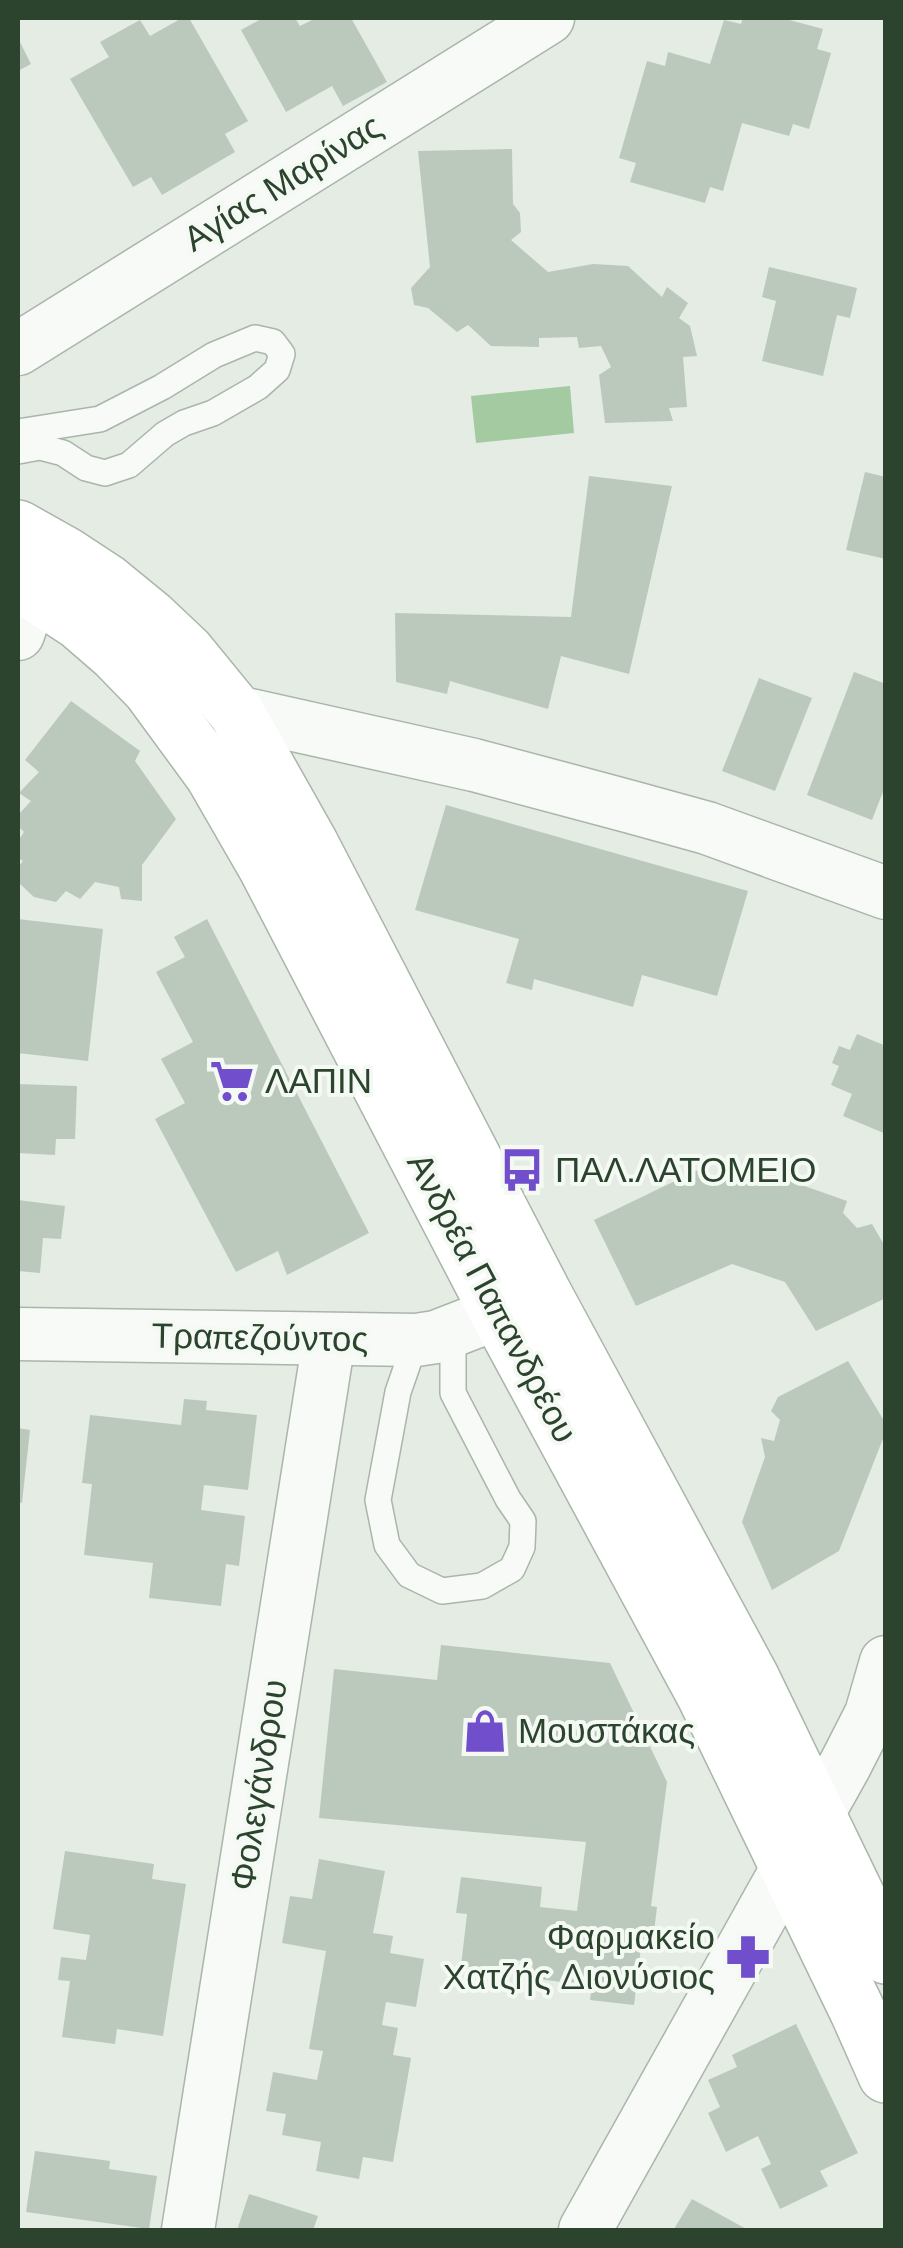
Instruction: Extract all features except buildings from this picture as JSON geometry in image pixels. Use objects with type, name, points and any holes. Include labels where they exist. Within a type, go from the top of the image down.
[{"type":"main road","name":"Ανδρέα Παπανδρέου","points":[[18,528],[107,582],[152,618],[186,651],[236,712],[310,844],[544,1294],[751,1677],[886,1956]]},
{"type":"main road","name":"Ανδρέα Παπανδρέου","points":[[23,602],[79,622],[128,666],[173,718],[213,775],[266,866],[456,1328],[705,1696],[886,2075]]},
{"type":"street","name":"Αγίας Μαρίνας","points":[[18,349],[548,18]]},
{"type":"street","points":[[236,712],[458,761],[631,807],[706,828],[886,893]]},
{"type":"street","name":"Τραπεζούντος","points":[[18,1334],[329,1340],[456,1328]]},
{"type":"street","name":"Φολεγάνδρου","points":[[188,2230],[329,1340]]},
{"type":"street","points":[[584,2230],[872,1714],[886,1662]]},
{"type":"lane","points":[[18,432],[100,419],[214,355],[255,338],[274,342],[282,354],[277,370],[258,387],[213,413],[164,434],[129,464],[105,473],[52,450],[40,447],[18,451]]},
{"type":"lane","points":[[456,1328],[453,1392],[508,1500],[523,1521],[522,1546],[512,1569],[482,1586],[442,1591],[409,1575],[387,1546],[378,1500],[398,1392],[456,1328]]},
{"type":"shaded area","points":[[570,386],[574,433],[476,443],[471,396]]},
{"type":"place","name":"ΛΑΠΙΝ","points":[[232,1081]]},
{"type":"place","name":"ΠΑΛ.ΛΑΤΟΜΕΙΟ","points":[[522,1170]]},
{"type":"place","name":"Μουστάκας","points":[[485,1731]]},
{"type":"place","name":"Φαρμακείο Χατζής Διονύσιος","points":[[748,1957]]}]
